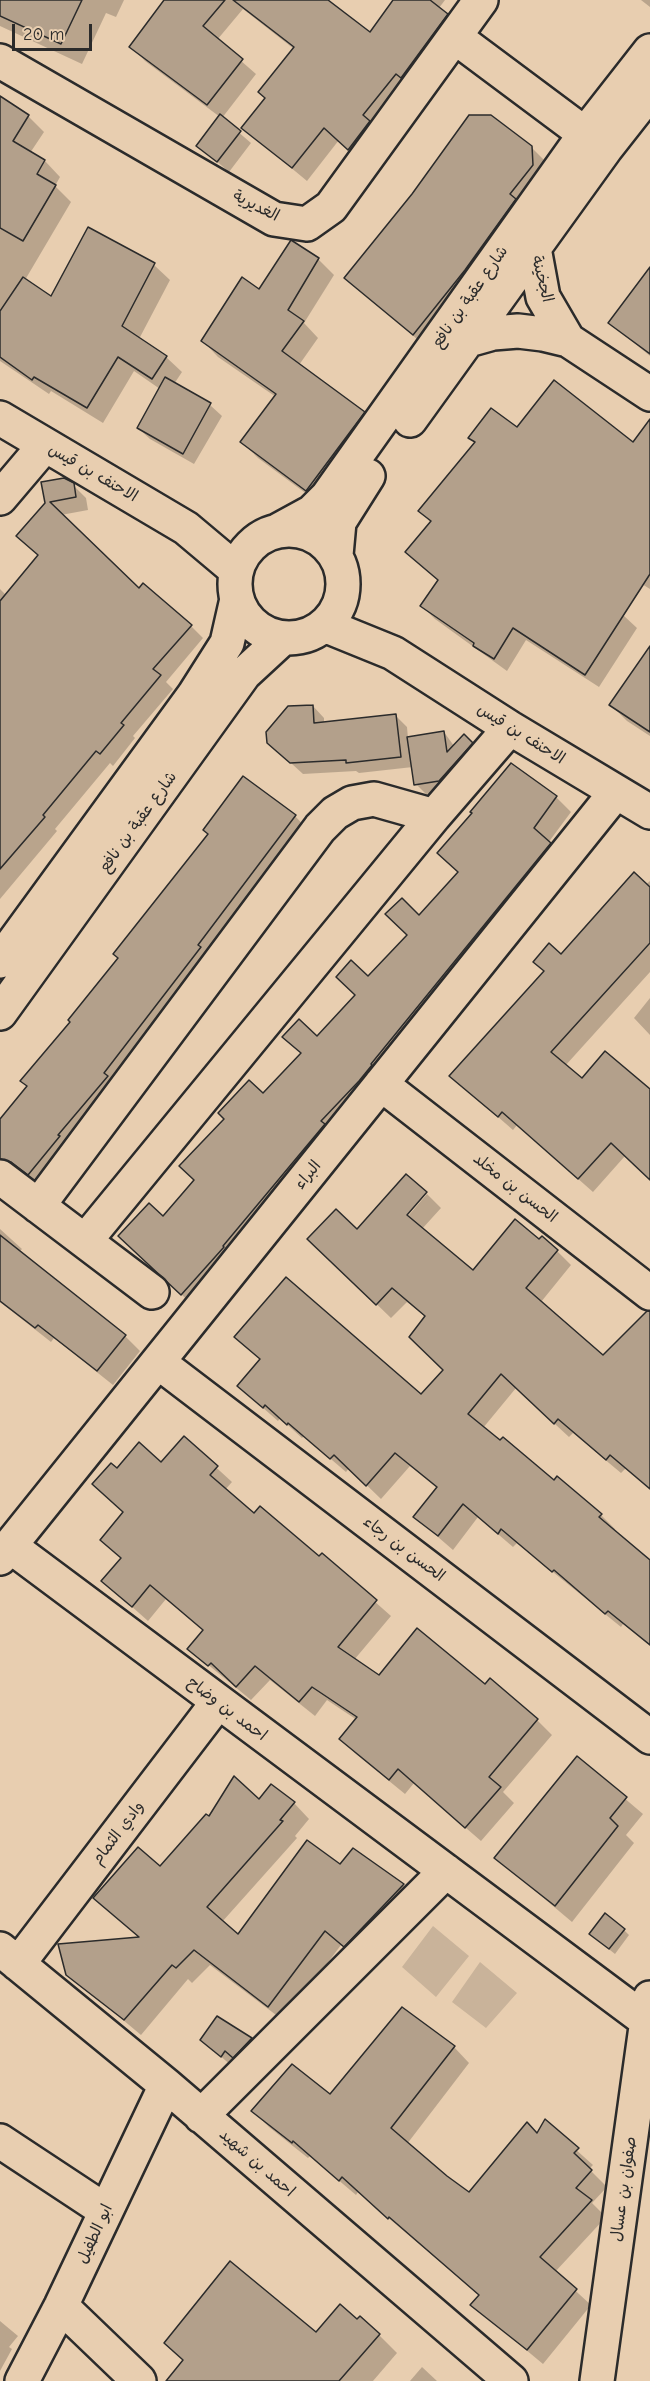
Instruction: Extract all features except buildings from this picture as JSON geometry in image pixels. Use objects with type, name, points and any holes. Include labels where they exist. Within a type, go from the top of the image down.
[{"type":"street","name":"الغديرية","points":[[0,61],[274,219],[307,224],[331,207],[481,0]]},
{"type":"street","points":[[455,37],[585,134]]},
{"type":"street","name":"شارع عقبة بن نافع","points":[[279,530],[312,512],[327,497],[585,134],[650,51]]},
{"type":"street","name":"شارع عقبة بن نافع","points":[[336,555],[339,522],[356,493],[650,92]]},
{"type":"street","name":"الجخينة","points":[[534,248],[543,297],[568,340]]},
{"type":"street","name":"الجخينة","points":[[468,340],[493,333],[518,331],[568,340],[650,394]]},
{"type":"street","name":"الاحنف بن قيس","points":[[0,418],[186,528],[241,572]]},
{"type":"street","points":[[0,498],[45,445]]},
{"type":"street","points":[[279,530],[301,531],[321,539],[336,555],[343,577],[333,612],[305,636],[283,638],[262,632],[246,618],[241,572],[264,536],[279,530]]},
{"type":"street","name":"شارع عقبة بن نافع","points":[[0,961],[194,695],[227,642],[241,572]]},
{"type":"street","name":"الاحنف بن قيس","points":[[333,612],[510,728],[650,812]]},
{"type":"street","name":"شارع عقبة بن نافع","points":[[0,1013],[244,674],[283,638]]},
{"type":"street","points":[[85,1241],[434,816],[510,728]]},
{"type":"street","name":"البراء","points":[[5,1552],[616,792]]},
{"type":"street","points":[[38,1206],[320,828],[335,813],[352,803],[374,799],[434,816]]},
{"type":"street","name":"الحسن بن مخلد","points":[[381,1084],[650,1293]]},
{"type":"street","points":[[0,1177],[152,1292]]},
{"type":"street","name":"الحسن بن رجاء","points":[[158,1362],[650,1737]]},
{"type":"street","name":"احمد بن وضاح","points":[[5,1552],[218,1702],[446,1871],[648,2008]]},
{"type":"street","name":"وادي الثمام","points":[[9,1957],[218,1702]]},
{"type":"street","points":[[201,2116],[446,1871]]},
{"type":"street","name":"احمد بن شهيد","points":[[9,1957],[166,2085],[511,2381]]},
{"type":"street","name":"صفوان بن عسال","points":[[597,2381],[648,2008]]},
{"type":"street","name":"ابو الطفيل","points":[[22,2381],[61,2306],[166,2085]]},
{"type":"street","points":[[0,2141],[106,2211]]},
{"type":"street","points":[[61,2306],[139,2381]]},
{"type":"shaded area","points":[[433,1926],[469,1956],[436,1997],[402,1967]]},
{"type":"shaded area","points":[[480,1962],[517,1993],[486,2028],[452,2002]]}]
